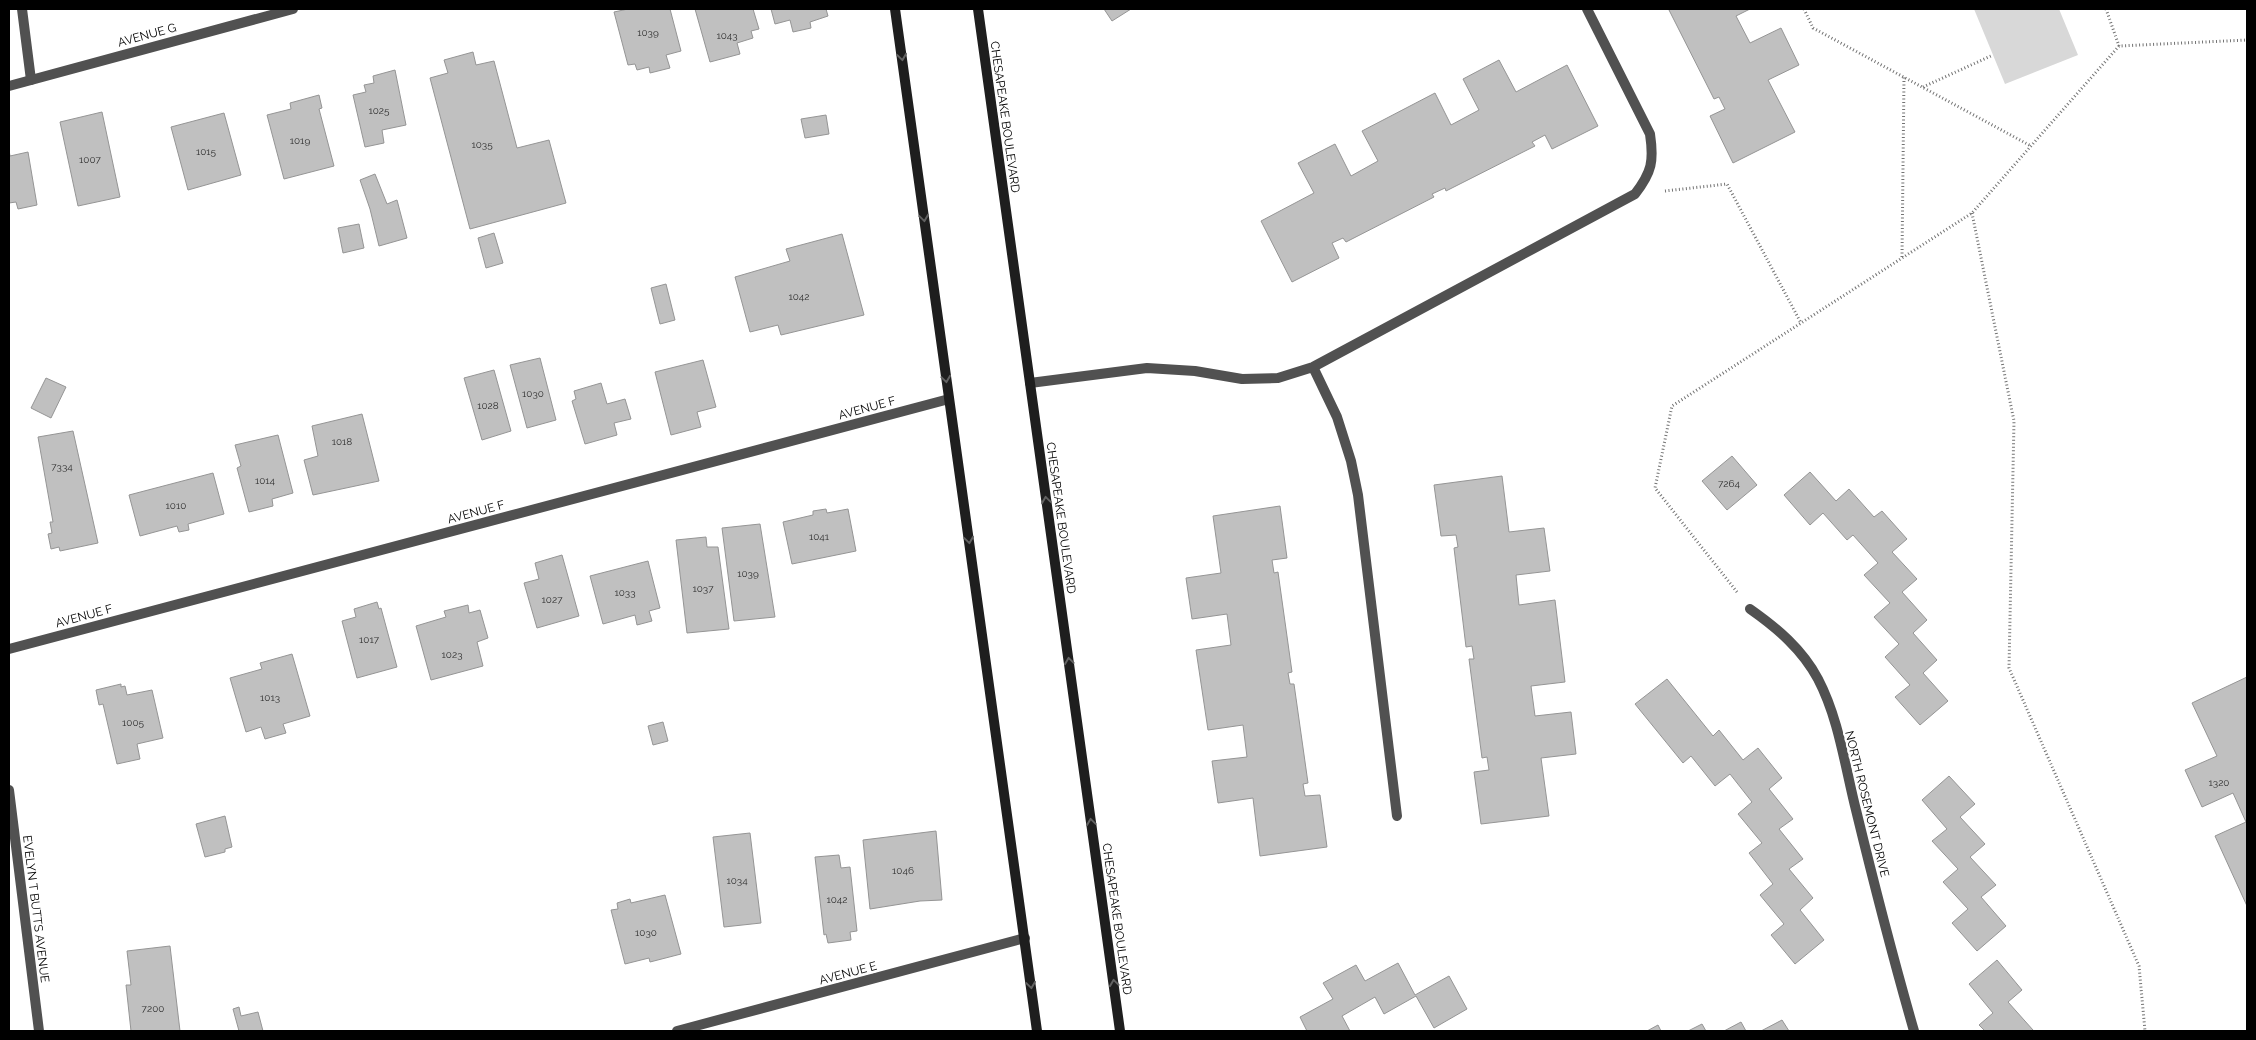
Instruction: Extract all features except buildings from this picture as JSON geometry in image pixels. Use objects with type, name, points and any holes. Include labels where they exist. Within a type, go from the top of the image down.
[{"type":"main road","points":[[895,9],[1037,1031]]},
{"type":"main road","name":"CHESAPEAKE BOULEVARD","points":[[978,9],[1120,1031]]},
{"type":"street","points":[[22,9],[31,80]]},
{"type":"street","name":"AVENUE G","points":[[9,86],[293,9]]},
{"type":"street","points":[[1030,383],[1147,368],[1196,371],[1242,379],[1278,378],[1313,368],[1635,194],[1648,177],[1653,156],[1650,134],[1587,9]]},
{"type":"street","points":[[1313,368],[1337,417],[1351,461],[1358,496],[1396,816]]},
{"type":"street","name":"AVENUE F","points":[[9,649],[949,399]]},
{"type":"street","name":"NORTH ROSEMONT DRIVE","points":[[1750,609],[1774,626],[1796,647],[1818,679],[1834,721],[1890,948],[1914,1031]]},
{"type":"street","name":"EVELYN T BUTTS AVENUE","points":[[9,790],[39,1031]]},
{"type":"street","name":"AVENUE E","points":[[678,1031],[1025,938]]},
{"type":"path","points":[[1804,9],[1813,28],[2031,146]]},
{"type":"path","points":[[2106,9],[2119,46]]},
{"type":"path","points":[[1750,609],[1655,488],[1672,406],[1972,213],[2119,46],[2247,40]]},
{"type":"path","points":[[1922,87],[1993,54]]},
{"type":"path","points":[[1902,258],[1904,77]]},
{"type":"path","points":[[1635,194],[1727,184],[1801,322]]},
{"type":"path","points":[[1972,213],[2014,421],[2009,668],[2139,966],[2145,1031]]},
{"type":"shaded area","points":[[1974,9],[2059,9],[2078,55],[2005,84]]}]
